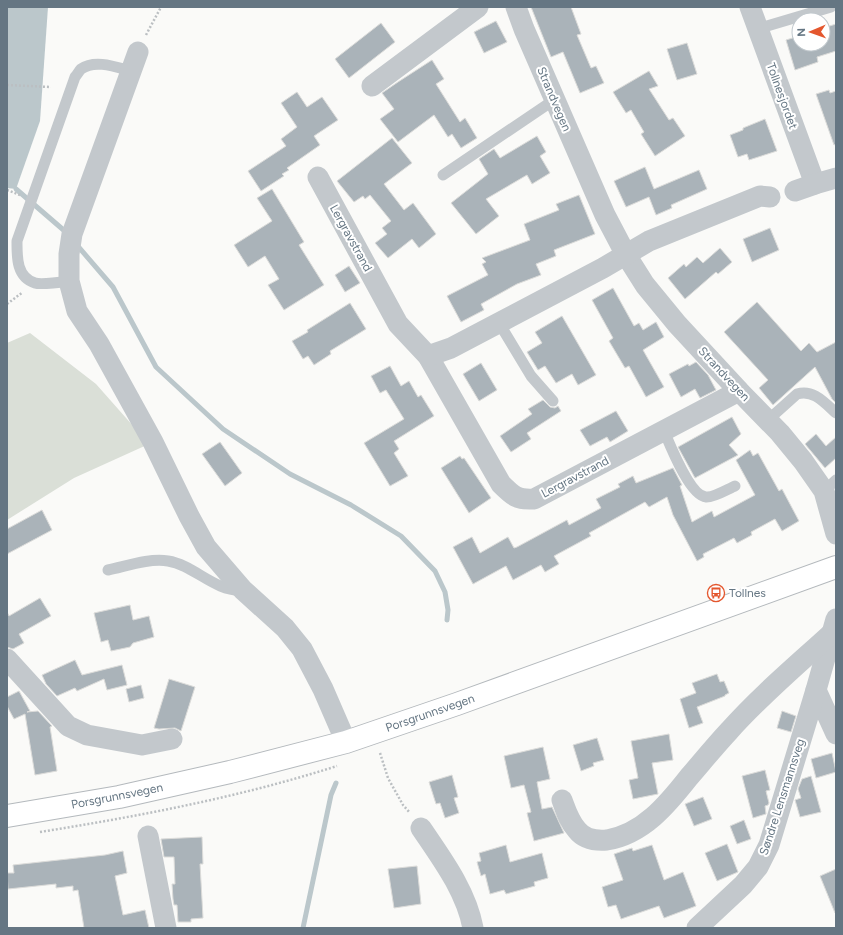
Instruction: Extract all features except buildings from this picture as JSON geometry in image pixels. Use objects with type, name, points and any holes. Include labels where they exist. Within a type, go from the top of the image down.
[{"type":"highway","name":"Porsgrunnsvegen","points":[[8,815],[134,794],[230,772],[346,742],[457,704],[836,567]]},
{"type":"street","points":[[372,86],[478,7]]},
{"type":"street","name":"Strandvegen","points":[[516,7],[554,100],[605,216],[626,255],[649,291],[677,324],[780,433],[803,461],[830,485],[836,534]]},
{"type":"street","name":"Tollnesjordet","points":[[750,7],[815,184]]},
{"type":"street","points":[[134,61],[72,234],[69,254],[69,281],[77,311],[99,344],[153,442],[206,547],[226,572],[243,590],[285,628],[302,649],[323,689],[346,742]]},
{"type":"street","name":"Lergravstrand","points":[[318,178],[398,324],[428,356],[501,484],[513,496],[522,500],[534,499],[739,391]]},
{"type":"street","points":[[795,191],[836,178]]},
{"type":"street","points":[[428,356],[451,348],[604,268],[649,241],[760,196],[770,197]]},
{"type":"street","points":[[562,800],[569,818],[577,831],[589,839],[603,840],[619,838],[634,831],[668,803],[729,730],[834,626]]},
{"type":"street","name":"Søndre Lensmannsveg","points":[[697,928],[743,885],[758,867],[765,852],[778,816],[834,626]]},
{"type":"street","points":[[7,660],[68,726],[80,733],[142,745],[172,739]]},
{"type":"street","points":[[816,690],[836,734]]},
{"type":"street","points":[[421,828],[449,870],[470,912],[473,928]]},
{"type":"street","points":[[148,836],[166,928]]},
{"type":"lane","points":[[757,29],[831,7]]},
{"type":"lane","points":[[69,281],[35,283],[24,276],[17,262],[17,240],[75,77],[80,69],[94,64],[134,61]]},
{"type":"lane","points":[[443,175],[554,100]]},
{"type":"lane","points":[[504,320],[531,376],[553,401]]},
{"type":"lane","points":[[768,420],[797,394],[802,392],[811,393],[836,412]]},
{"type":"lane","points":[[664,431],[689,484],[699,494],[706,498],[735,486]]},
{"type":"lane","points":[[108,570],[146,562],[169,561],[177,563],[204,578],[233,590],[243,590]]},
{"type":"path","points":[[134,61],[161,7]]},
{"type":"path","points":[[7,85],[51,87]]},
{"type":"path","points":[[7,190],[20,196]]},
{"type":"path","points":[[380,753],[388,778],[403,805],[421,828]]},
{"type":"shaded area","points":[[7,7],[48,7],[40,121],[16,189],[7,188]]},
{"type":"shaded area","points":[[30,333],[96,384],[149,444],[74,478],[7,520],[7,343]]},
{"type":"waterway","points":[[16,189],[67,233]]},
{"type":"waterway","points":[[76,244],[113,287],[156,367],[223,429],[290,474],[351,505],[401,536],[435,571],[445,592],[448,610],[447,620]]},
{"type":"waterway","points":[[303,928],[331,795],[336,783]]},
{"type":"place","name":"Tollnes","points":[[716,593]]}]
